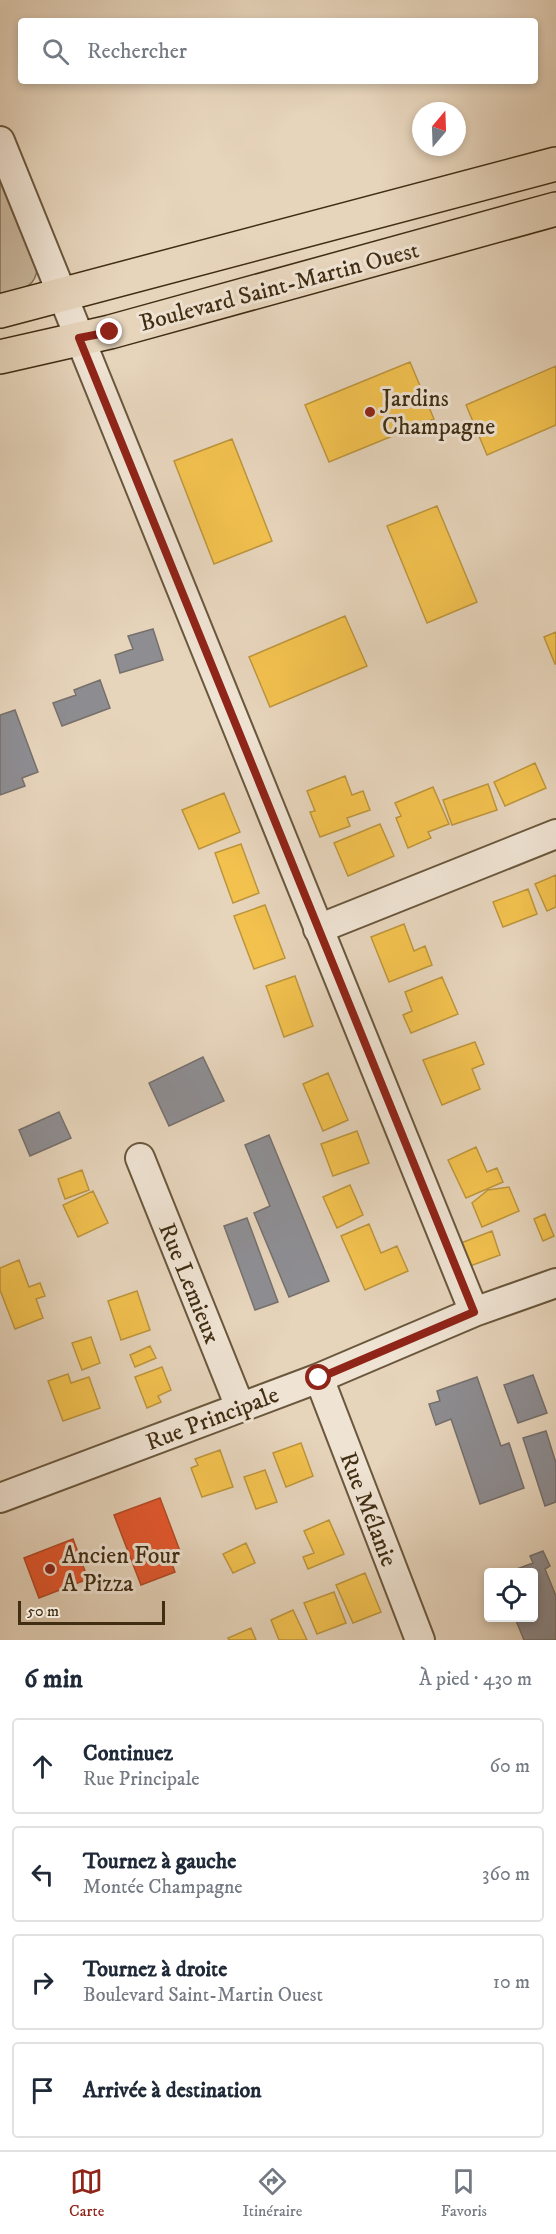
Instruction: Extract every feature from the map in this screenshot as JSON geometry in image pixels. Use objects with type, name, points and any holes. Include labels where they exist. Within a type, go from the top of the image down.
[{"type":"main road","points":[[520,173],[556,147]]},
{"type":"main road","name":"Boulevard Saint-Martin Ouest","points":[[0,311],[556,164]]},
{"type":"main road","name":"Boulevard Saint-Martin Ouest","points":[[0,357],[121,329],[556,209]]},
{"type":"main road","points":[[512,222],[556,218]]},
{"type":"street","points":[[0,141],[474,1312]]},
{"type":"street","points":[[318,929],[556,834]]},
{"type":"street","name":"Rue Lemieux","points":[[140,1158],[240,1407]]},
{"type":"street","name":"Rue Principale","points":[[0,1497],[319,1378],[474,1312],[556,1284]]},
{"type":"street","name":"Rue Mélanie","points":[[319,1378],[419,1640]]},
{"type":"shaded area","points":[[0,176],[37,267],[34,280],[30,284],[20,290],[0,295]]},
{"type":"building: Logements","name":"Jardins Champagne","points":[[410,362],[434,419],[329,462],[305,405]]},
{"type":"building: Logements","points":[[556,366],[556,425],[487,455],[466,405]]},
{"type":"building: Logements","points":[[232,439],[272,541],[214,564],[174,461]]},
{"type":"building: Logements","points":[[437,506],[477,602],[427,623],[387,526]]},
{"type":"building: Logements","points":[[345,616],[367,666],[270,707],[249,657]]},
{"type":"building: Logements","points":[[556,632],[556,664],[555,664],[544,637]]},
{"type":"building: Logements","points":[[535,763],[546,788],[505,806],[494,782]]},
{"type":"building: Logements","points":[[345,776],[352,795],[363,791],[370,810],[347,818],[350,826],[320,837],[310,812],[315,811],[307,791]]},
{"type":"building: Logements","points":[[488,784],[497,810],[452,825],[443,800]]},
{"type":"building: Logements","points":[[433,787],[449,824],[428,832],[431,838],[408,848],[396,818],[401,816],[395,803]]},
{"type":"building: Logements","points":[[224,793],[240,832],[199,849],[182,810]]},
{"type":"building: Logements","points":[[380,824],[394,856],[348,876],[334,843]]},
{"type":"building: Logements","points":[[241,844],[259,893],[233,903],[215,853]]},
{"type":"building: Logements","points":[[556,875],[556,907],[547,911],[535,884]]},
{"type":"building: Logements","points":[[528,889],[537,914],[503,927],[493,902]]},
{"type":"building: Logements","points":[[265,905],[285,958],[254,969],[234,916]]},
{"type":"building: Logements","points":[[404,924],[414,951],[425,946],[432,965],[389,982],[371,937]]},
{"type":"building: Logements","points":[[295,976],[313,1026],[284,1037],[266,986]]},
{"type":"building: Logements","points":[[442,977],[458,1014],[411,1033],[403,1015],[412,1011],[405,992]]},
{"type":"building: Logements","points":[[475,1042],[484,1064],[472,1069],[480,1089],[442,1105],[423,1060]]},
{"type":"building: Logements","points":[[328,1073],[348,1120],[323,1131],[303,1084]]},
{"type":"building: Logements","points":[[357,1131],[369,1163],[333,1176],[321,1144]]},
{"type":"building: Logements","points":[[476,1147],[487,1172],[497,1168],[503,1182],[466,1198],[448,1160]]},
{"type":"building: Logements","points":[[82,1170],[89,1190],[65,1199],[58,1179]]},
{"type":"building: Logements","points":[[350,1185],[363,1215],[337,1228],[323,1197]]},
{"type":"building: Logements","points":[[509,1187],[519,1211],[482,1227],[472,1203],[488,1190]]},
{"type":"building: Logements","points":[[93,1191],[108,1223],[78,1237],[63,1205]]},
{"type":"building: Logements","points":[[545,1214],[554,1236],[543,1241],[534,1219]]},
{"type":"building: Logements","points":[[369,1224],[381,1253],[397,1246],[408,1271],[365,1290],[341,1236]]},
{"type":"building: Logements","points":[[492,1231],[500,1255],[470,1266],[461,1243]]},
{"type":"building: Logements","points":[[19,1260],[29,1287],[40,1283],[45,1296],[36,1299],[43,1318],[15,1329],[0,1290],[0,1268]]},
{"type":"building: Logements","points":[[137,1291],[150,1330],[121,1340],[108,1301]]},
{"type":"building: Logements","points":[[91,1337],[100,1363],[82,1370],[72,1343]]},
{"type":"building: Logements","points":[[150,1346],[156,1358],[135,1367],[130,1355]]},
{"type":"building: Logements","points":[[162,1367],[171,1390],[158,1396],[161,1402],[147,1408],[135,1377]]},
{"type":"building: Logements","points":[[68,1374],[71,1383],[89,1377],[100,1408],[63,1421],[48,1381]]},
{"type":"building: Logements","points":[[301,1443],[313,1476],[286,1487],[273,1453]]},
{"type":"building: Logements","points":[[220,1450],[233,1487],[202,1497],[191,1468],[198,1465],[195,1459]]},
{"type":"building: Logements","points":[[265,1470],[277,1502],[256,1509],[244,1477]]},
{"type":"building: Logements","points":[[329,1520],[344,1554],[308,1569],[303,1557],[314,1553],[304,1531]]},
{"type":"building: Logements","points":[[246,1543],[255,1563],[233,1573],[223,1554]]},
{"type":"building: Logements","points":[[365,1573],[381,1612],[353,1623],[336,1585]]},
{"type":"building: Logements","points":[[334,1592],[346,1623],[317,1634],[304,1603]]},
{"type":"building: Logements","points":[[293,1610],[307,1640],[279,1640],[271,1620]]},
{"type":"building: Logements","points":[[251,1628],[256,1640],[229,1640],[228,1638]]},
{"type":"building: Commerces","points":[[160,1498],[180,1551],[169,1556],[175,1572],[141,1585],[114,1515]]},
{"type":"building: Commerces","points":[[73,1539],[88,1579],[39,1598],[24,1558]]},
{"type":"building: Industrie","points":[[153,629],[163,660],[120,673],[115,655],[133,649],[128,636]]},
{"type":"building: Industrie","points":[[100,680],[110,708],[62,726],[53,703],[76,695],[74,690]]},
{"type":"building: Industrie","points":[[15,710],[38,772],[22,778],[25,786],[0,795],[0,715]]},
{"type":"building: Industrie","points":[[203,1057],[224,1101],[169,1126],[149,1083]]},
{"type":"building: Industrie","points":[[59,1112],[71,1138],[30,1156],[19,1130]]},
{"type":"building: Industrie","points":[[269,1135],[329,1281],[289,1297],[254,1213],[270,1206],[245,1145]]},
{"type":"building: Industrie","points":[[247,1218],[278,1302],[255,1310],[224,1226]]},
{"type":"building: Industrie","points":[[533,1375],[547,1413],[518,1423],[504,1385]]},
{"type":"building: Industrie","points":[[477,1377],[501,1446],[509,1443],[524,1488],[480,1504],[451,1419],[436,1425],[429,1404],[440,1401],[437,1391]]},
{"type":"building: Industrie","points":[[546,1431],[556,1463],[556,1502],[545,1506],[523,1438]]},
{"type":"building: Industrie","points":[[543,1551],[550,1566],[545,1569],[556,1596],[556,1640],[524,1640],[517,1622],[538,1622],[538,1568],[520,1568],[533,1563],[530,1556]]},
{"type":"place","name":"Jardins Champagne","points":[[370,412]]},
{"type":"place","name":"Ancien Four A Pizza","points":[[50,1569]]},
{"type":"route","points":[[110,332],[79,338],[474,1312],[319,1378]]}]
